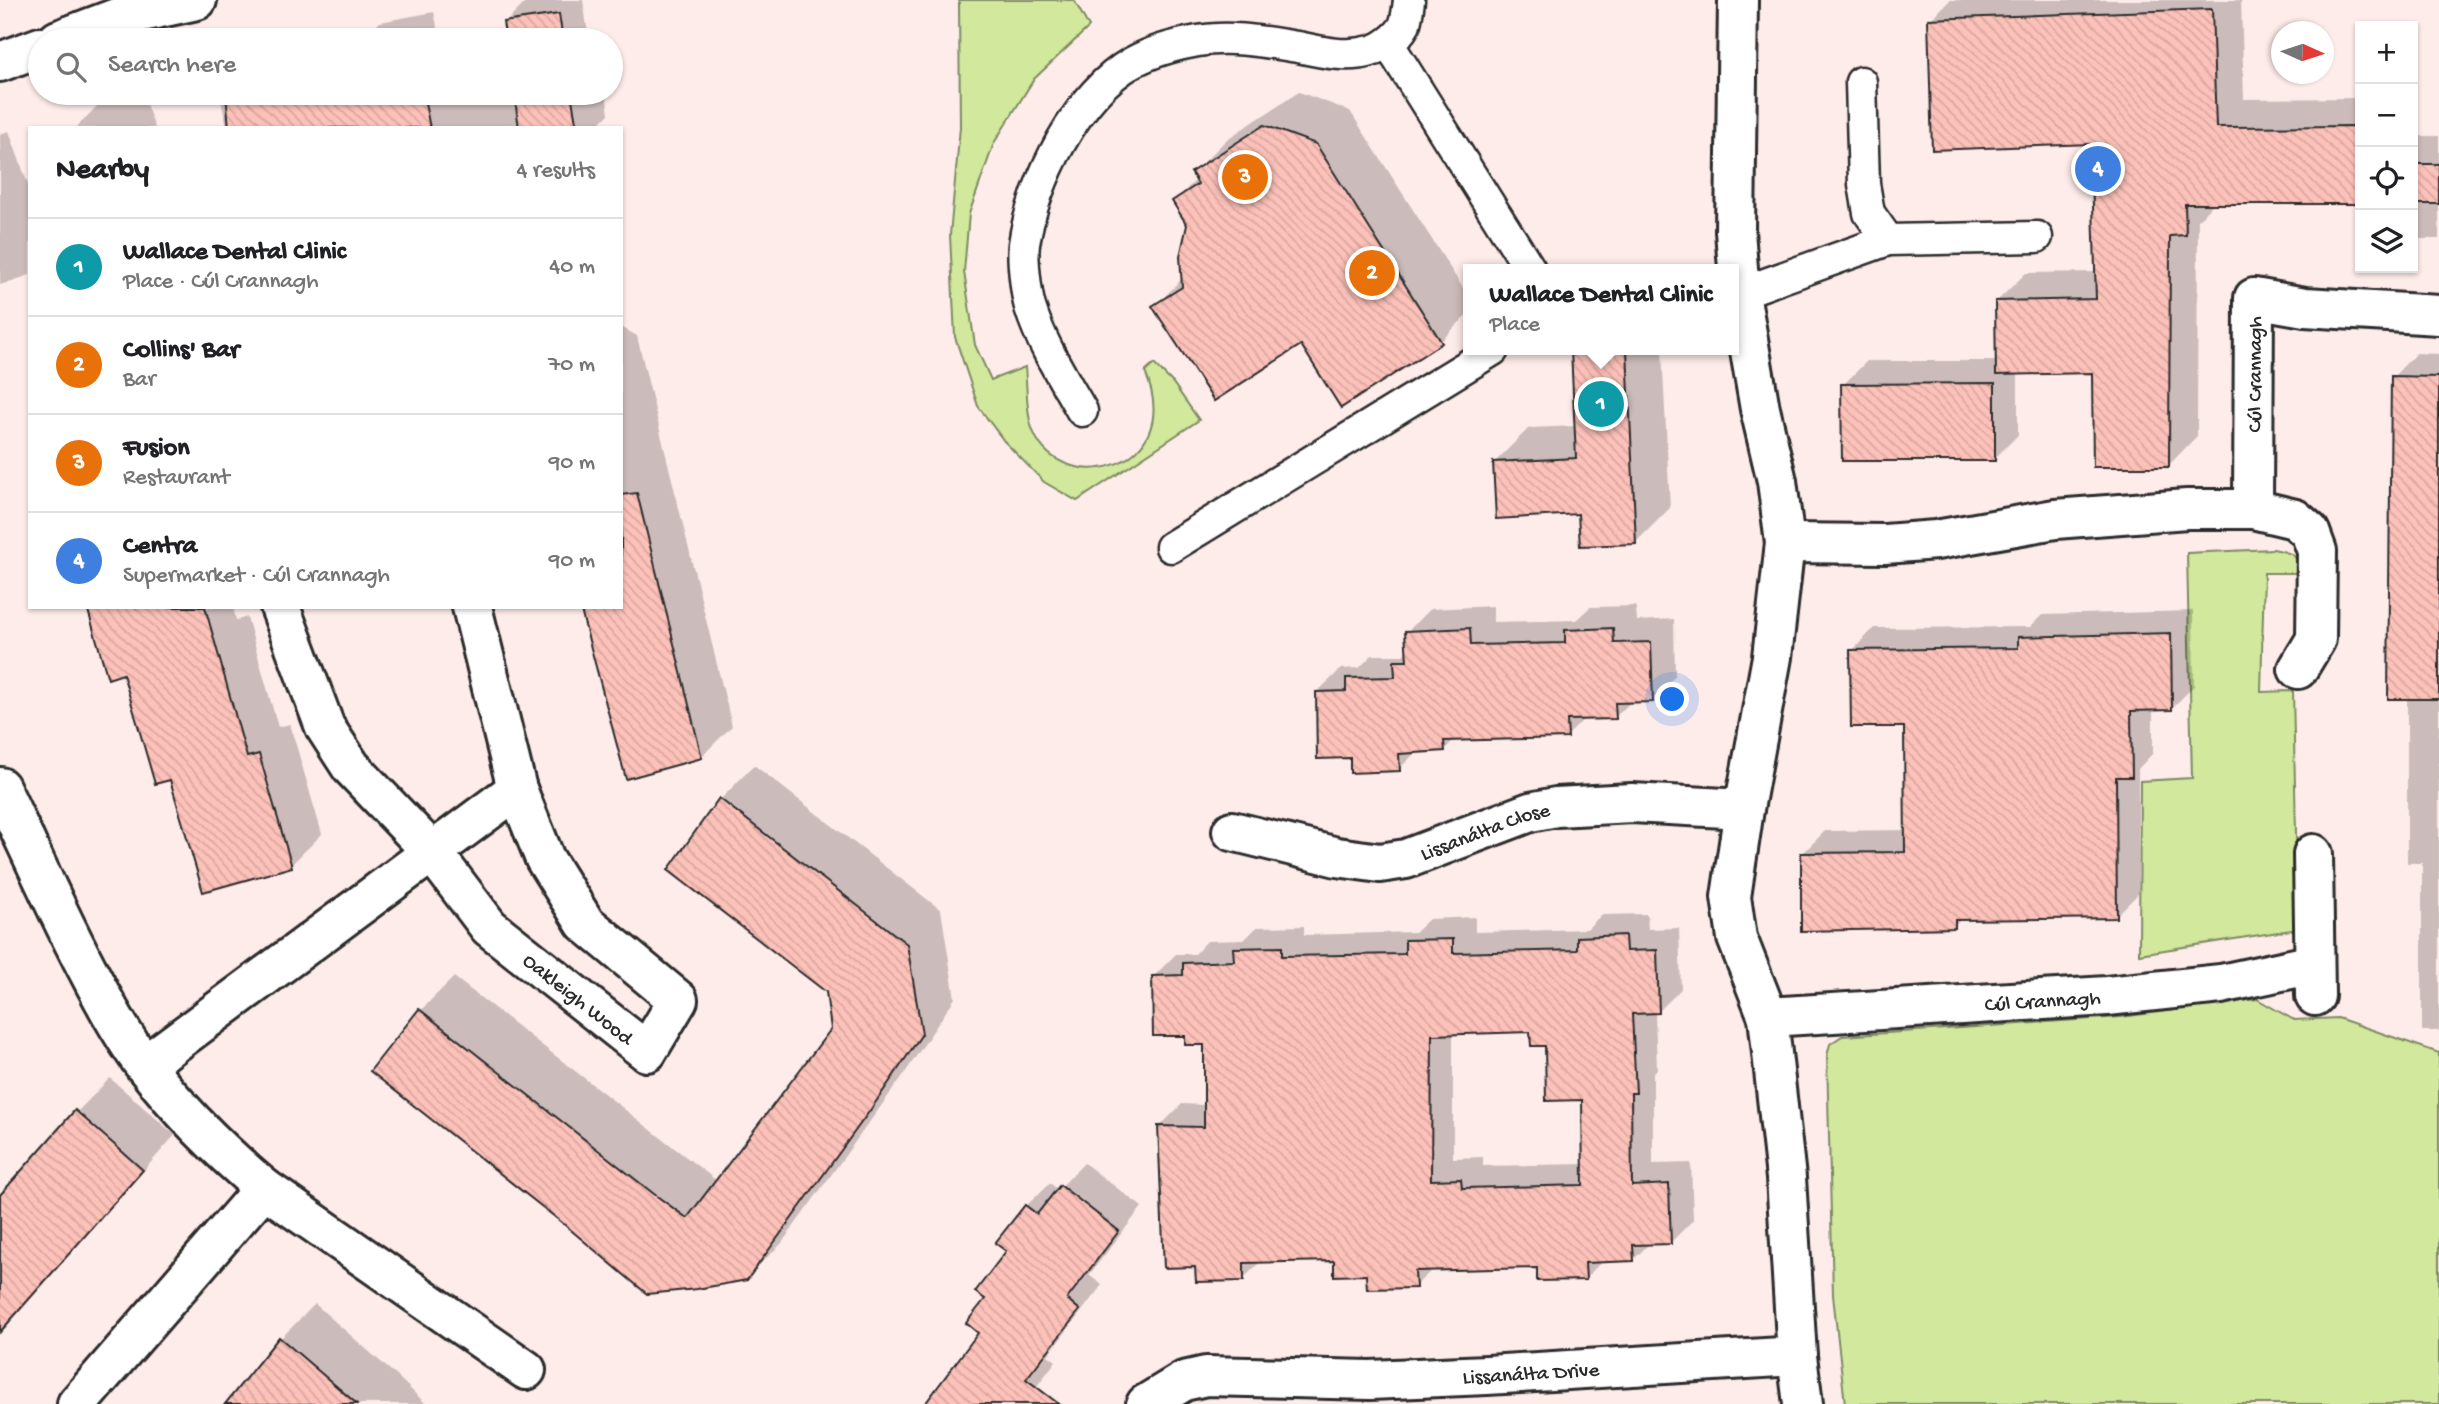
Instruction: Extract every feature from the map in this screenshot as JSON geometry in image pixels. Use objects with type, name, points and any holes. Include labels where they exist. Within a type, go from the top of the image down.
[{"type":"street","points":[[90,28],[119,17],[197,0]]},
{"type":"street","points":[[1738,0],[1735,231],[1738,264]]},
{"type":"street","points":[[0,62],[28,52]]},
{"type":"street","points":[[1739,281],[1760,409],[1777,481],[1785,543],[1772,657],[1731,897],[1737,938],[1768,1017],[1786,1178],[1797,1356],[1803,1404]]},
{"type":"street","name":"Cúl Crannagh","points":[[2253,509],[2254,298],[2305,307],[2439,315]]},
{"type":"street","points":[[1785,543],[1885,544],[1923,541],[2055,519],[2187,509],[2253,509],[2295,519],[2309,532],[2317,551],[2316,639],[2298,669]]},
{"type":"street","name":"Oakleigh Wood","points":[[281,609],[325,727],[351,766],[433,853],[489,927],[647,1052],[678,1000],[585,923],[545,859],[517,789],[472,609]]},
{"type":"street","points":[[0,788],[77,950],[109,1010],[145,1065],[232,1162],[264,1188],[526,1370]]},
{"type":"street","points":[[145,1065],[517,789]]},
{"type":"street","name":"Lissanálta Close","points":[[1232,831],[1337,857],[1380,863],[1406,859],[1530,812],[1556,807],[1632,803],[1744,809]]},
{"type":"street","name":"Cúl Crannagh","points":[[1768,1017],[2107,996],[2221,984],[2315,980],[2313,854]]},
{"type":"street","points":[[77,1404],[264,1188]]},
{"type":"street","name":"Lissanálta Drive","points":[[1146,1404],[1184,1381],[1206,1376],[1370,1380],[1516,1374],[1797,1356]]},
{"type":"lane","points":[[1082,411],[1054,360],[1030,306],[1023,246],[1036,193],[1052,158],[1095,94],[1131,63],[1161,49],[1201,40],[1252,40],[1326,53],[1356,54],[1374,51],[1388,43],[1404,25],[1409,0]]},
{"type":"lane","points":[[1388,43],[1527,264]]},
{"type":"lane","points":[[1861,82],[1864,184],[1869,213],[1888,240]]},
{"type":"lane","points":[[1740,293],[1888,240],[2037,237]]},
{"type":"lane","points":[[1171,547],[1485,355]]},
{"type":"green space","points":[[959,0],[1074,0],[1089,27],[1034,79],[994,143],[969,214],[964,272],[975,345],[991,380],[1025,367],[1031,425],[1044,449],[1065,463],[1089,468],[1113,465],[1134,453],[1149,433],[1153,406],[1145,372],[1154,364],[1173,383],[1199,420],[1077,501],[1044,482],[1004,441],[978,406],[955,337],[950,235],[960,127]]},
{"type":"green space","points":[[2273,549],[2293,555],[2303,573],[2264,573],[2261,692],[2293,691],[2298,929],[2139,954],[2140,781],[2192,778],[2187,553]]},
{"type":"green space","points":[[2257,999],[2294,1020],[2338,1018],[2439,1053],[2439,1404],[1845,1404],[1833,1295],[1827,1056],[1830,1044],[1842,1036],[2121,1017]]},
{"type":"building","points":[[2212,9],[2216,127],[2355,126],[2355,204],[2185,204],[2186,235],[2170,236],[2169,467],[2093,467],[2092,373],[1996,375],[1995,301],[2096,299],[2091,144],[1932,150],[1928,19]]},
{"type":"building","points":[[559,14],[561,28],[504,28],[503,22]]},
{"type":"building","points":[[227,105],[425,105],[430,126],[229,126]]},
{"type":"building","points":[[516,105],[573,105],[577,126],[519,126]]},
{"type":"building","points":[[1264,125],[1316,144],[1442,343],[1341,408],[1301,345],[1214,401],[1152,306],[1182,287],[1180,256],[1187,225],[1172,201],[1198,184],[1191,172]]},
{"type":"building","points":[[2418,164],[2439,164],[2439,204],[2418,204]]},
{"type":"building","points":[[1571,355],[1627,355],[1636,544],[1580,546],[1578,514],[1496,519],[1493,462],[1576,458]]},
{"type":"building","points":[[2391,376],[2439,377],[2439,699],[2388,699]]},
{"type":"building","points":[[1995,383],[1995,461],[1842,461],[1841,384]]},
{"type":"building","points":[[637,493],[702,758],[626,779],[581,609],[623,609],[623,495]]},
{"type":"building","points":[[88,609],[206,609],[247,757],[259,754],[292,867],[203,892],[170,780],[155,784],[123,674],[108,679]]},
{"type":"building","points":[[1470,628],[1471,645],[1565,643],[1565,630],[1613,628],[1614,643],[1651,642],[1653,702],[1615,703],[1616,719],[1567,720],[1568,738],[1444,741],[1445,751],[1399,754],[1400,771],[1350,773],[1350,758],[1317,759],[1316,692],[1346,691],[1346,678],[1395,677],[1394,661],[1407,661],[1405,631]]},
{"type":"building","points":[[2171,633],[2172,710],[2131,711],[2132,777],[2116,777],[2117,918],[1955,920],[1955,928],[1801,931],[1801,853],[1905,852],[1904,727],[1851,727],[1850,650],[2018,648],[2018,637]]},
{"type":"building","points":[[719,798],[907,944],[922,1034],[747,1280],[647,1294],[560,1221],[370,1071],[419,1009],[687,1218],[831,1029],[826,992],[668,870]]},
{"type":"building","points":[[1625,935],[1626,951],[1657,950],[1659,1013],[1632,1014],[1636,1093],[1631,1093],[1632,1186],[1669,1184],[1671,1244],[1633,1245],[1634,1261],[1585,1263],[1586,1280],[1537,1281],[1537,1268],[1415,1271],[1416,1288],[1367,1289],[1366,1275],[1334,1276],[1334,1261],[1244,1263],[1244,1281],[1196,1282],[1195,1267],[1164,1268],[1158,1126],[1204,1127],[1204,1045],[1185,1045],[1185,1036],[1153,1036],[1152,976],[1183,975],[1183,963],[1234,961],[1233,948],[1282,947],[1282,956],[1405,954],[1405,940],[1453,939],[1453,953],[1577,950],[1577,937]],"holes":[[[1530,1032],[1531,1046],[1545,1046],[1546,1101],[1582,1100],[1583,1185],[1462,1188],[1461,1179],[1431,1180],[1432,1035]]]},
{"type":"building","points":[[75,1110],[143,1170],[0,1332],[0,1195]]},
{"type":"building","points":[[1060,1185],[1119,1231],[1067,1299],[1080,1310],[1026,1379],[1059,1404],[925,1404],[978,1333],[966,1323],[985,1299],[975,1292],[1006,1251],[995,1243],[1025,1205],[1037,1214]]},
{"type":"building","points":[[279,1337],[357,1404],[225,1404]]},
{"type":"place","name":"Centra","points":[[2098,169]]},
{"type":"place","name":"Fusion","points":[[1245,177]]},
{"type":"place","name":"Collins' Bar","points":[[1372,273]]},
{"type":"place","name":"Wallace Dental Clinic","points":[[1601,404]]}]
